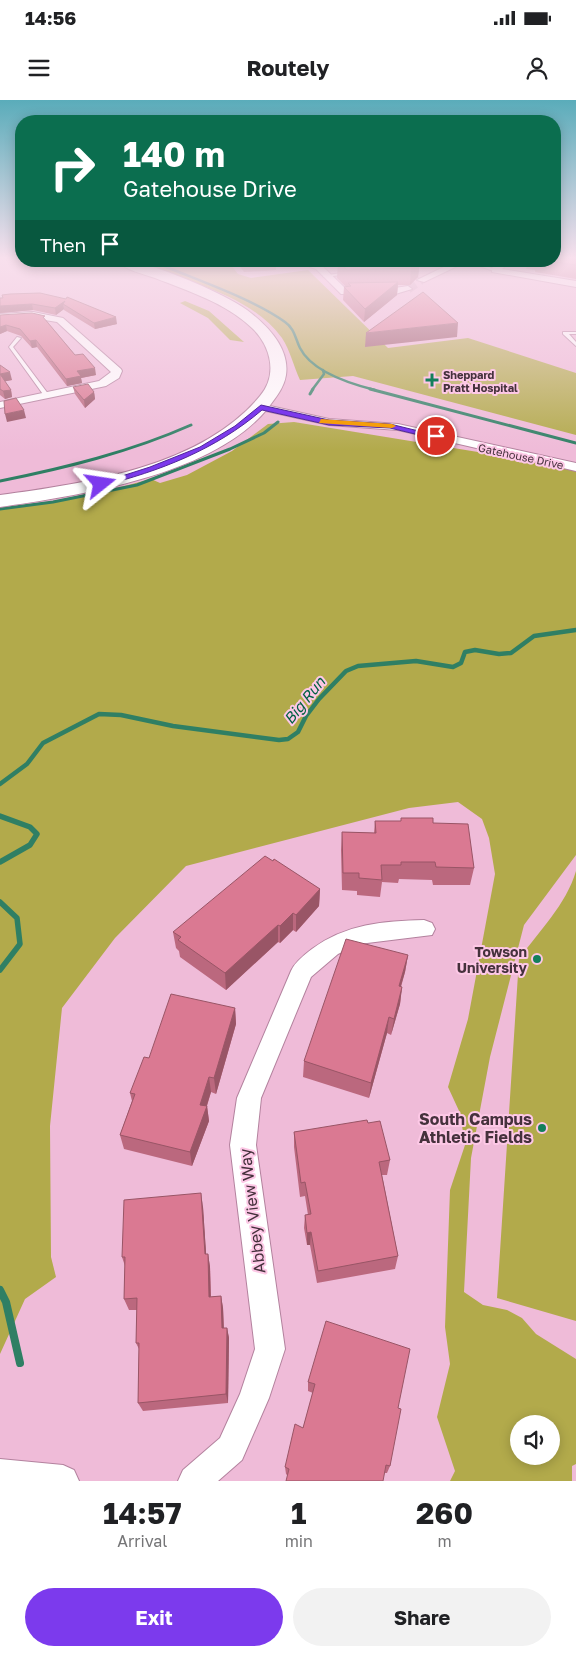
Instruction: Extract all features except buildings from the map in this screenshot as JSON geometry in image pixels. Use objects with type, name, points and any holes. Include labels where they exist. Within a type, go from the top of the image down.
[{"type":"main road","points":[[235,321],[248,332],[260,356],[269,367],[270,373],[267,382],[257,401],[261,407]]},
{"type":"main road","points":[[0,501],[81,488],[153,469],[216,441],[247,420],[261,407],[277,384],[280,372],[279,358],[265,333],[253,321]]},
{"type":"main road","points":[[0,490],[67,480],[120,467],[165,451],[209,429],[221,428],[248,411],[261,407]]},
{"type":"street","points":[[0,405],[102,384],[115,376],[117,371],[86,345],[63,321]]},
{"type":"street","name":"Gatehouse Drive","points":[[261,407],[329,422],[390,426],[576,468]]},
{"type":"street","name":"Abbey View Way","points":[[194,1481],[231,1449],[254,1398],[270,1349],[249,1204],[243,1145],[249,1098],[302,971],[318,955],[339,941],[371,930],[424,929]]},
{"type":"street","points":[[0,1475],[63,1481]]},
{"type":"lane","points":[[576,333],[565,333],[576,345]]},
{"type":"lane","points":[[19,338],[11,347],[47,396]]},
{"type":"shaded area","points":[[211,321],[221,321],[244,342],[230,340]]},
{"type":"shaded area","points":[[266,321],[361,321],[388,348],[468,338],[576,373],[576,435],[353,376],[300,380],[282,338]]},
{"type":"shaded area","points":[[294,422],[484,453],[576,471],[576,855],[524,925],[490,1057],[471,1158],[464,1292],[483,1305],[507,1310],[522,1318],[536,1334],[576,1359],[576,1464],[572,1466],[572,1481],[450,1481],[455,1471],[437,1417],[450,1364],[445,1327],[450,1190],[465,1145],[460,1113],[448,1087],[468,1019],[495,874],[489,838],[482,819],[458,802],[409,808],[186,866],[115,938],[62,1008],[50,1126],[51,1257],[56,1277],[25,1299],[0,1354],[0,510],[83,497],[151,479],[160,483],[187,475],[232,451],[268,424]]},
{"type":"shaded area","name":"South Campus Athletic Fields","points":[[576,871],[576,1321],[497,1298],[519,959],[559,906],[572,883]]},
{"type":"waterway","name":"Big Run","points":[[284,321],[291,328],[300,348],[306,356],[313,364],[323,370]]},
{"type":"waterway","points":[[312,390],[324,374],[323,370]]},
{"type":"waterway","name":"Big Run","points":[[323,370],[333,376],[375,390]]},
{"type":"waterway","points":[[310,394],[313,389]]},
{"type":"waterway","name":"Big Run","points":[[370,389],[576,443]]},
{"type":"waterway","points":[[0,509],[53,502],[137,485],[230,449],[264,433],[278,422]]},
{"type":"waterway","points":[[0,481],[49,471],[121,451],[191,425]]},
{"type":"waterway","name":"Big Run","points":[[0,784],[27,764],[43,743],[99,714],[121,715],[173,726],[279,740],[288,739],[298,732],[306,716],[319,699],[346,671],[358,666],[416,661],[453,667],[461,663],[465,652],[475,650],[499,654],[511,653],[534,636],[576,630]]},
{"type":"waterway","name":"Big Run","points":[[0,816],[30,827],[37,834],[30,845],[0,862]]},
{"type":"waterway","name":"Big Run","points":[[0,902],[17,918],[20,944],[0,970]]},
{"type":"waterway","name":"Big Run","points":[[0,1290],[6,1302],[20,1363]]},
{"type":"slow traffic","points":[[321,421],[339,424],[392,426]]},
{"type":"place","name":"Sheppard Pratt Hospital","points":[[432,380]]},
{"type":"place","name":"Towson University","points":[[537,959]]},
{"type":"place","name":"South Campus Athletic Fields","points":[[542,1128]]},
{"type":"route","points":[[101,484],[153,469],[203,448],[237,428],[261,407],[320,421],[339,424],[375,424],[436,436]]}]
